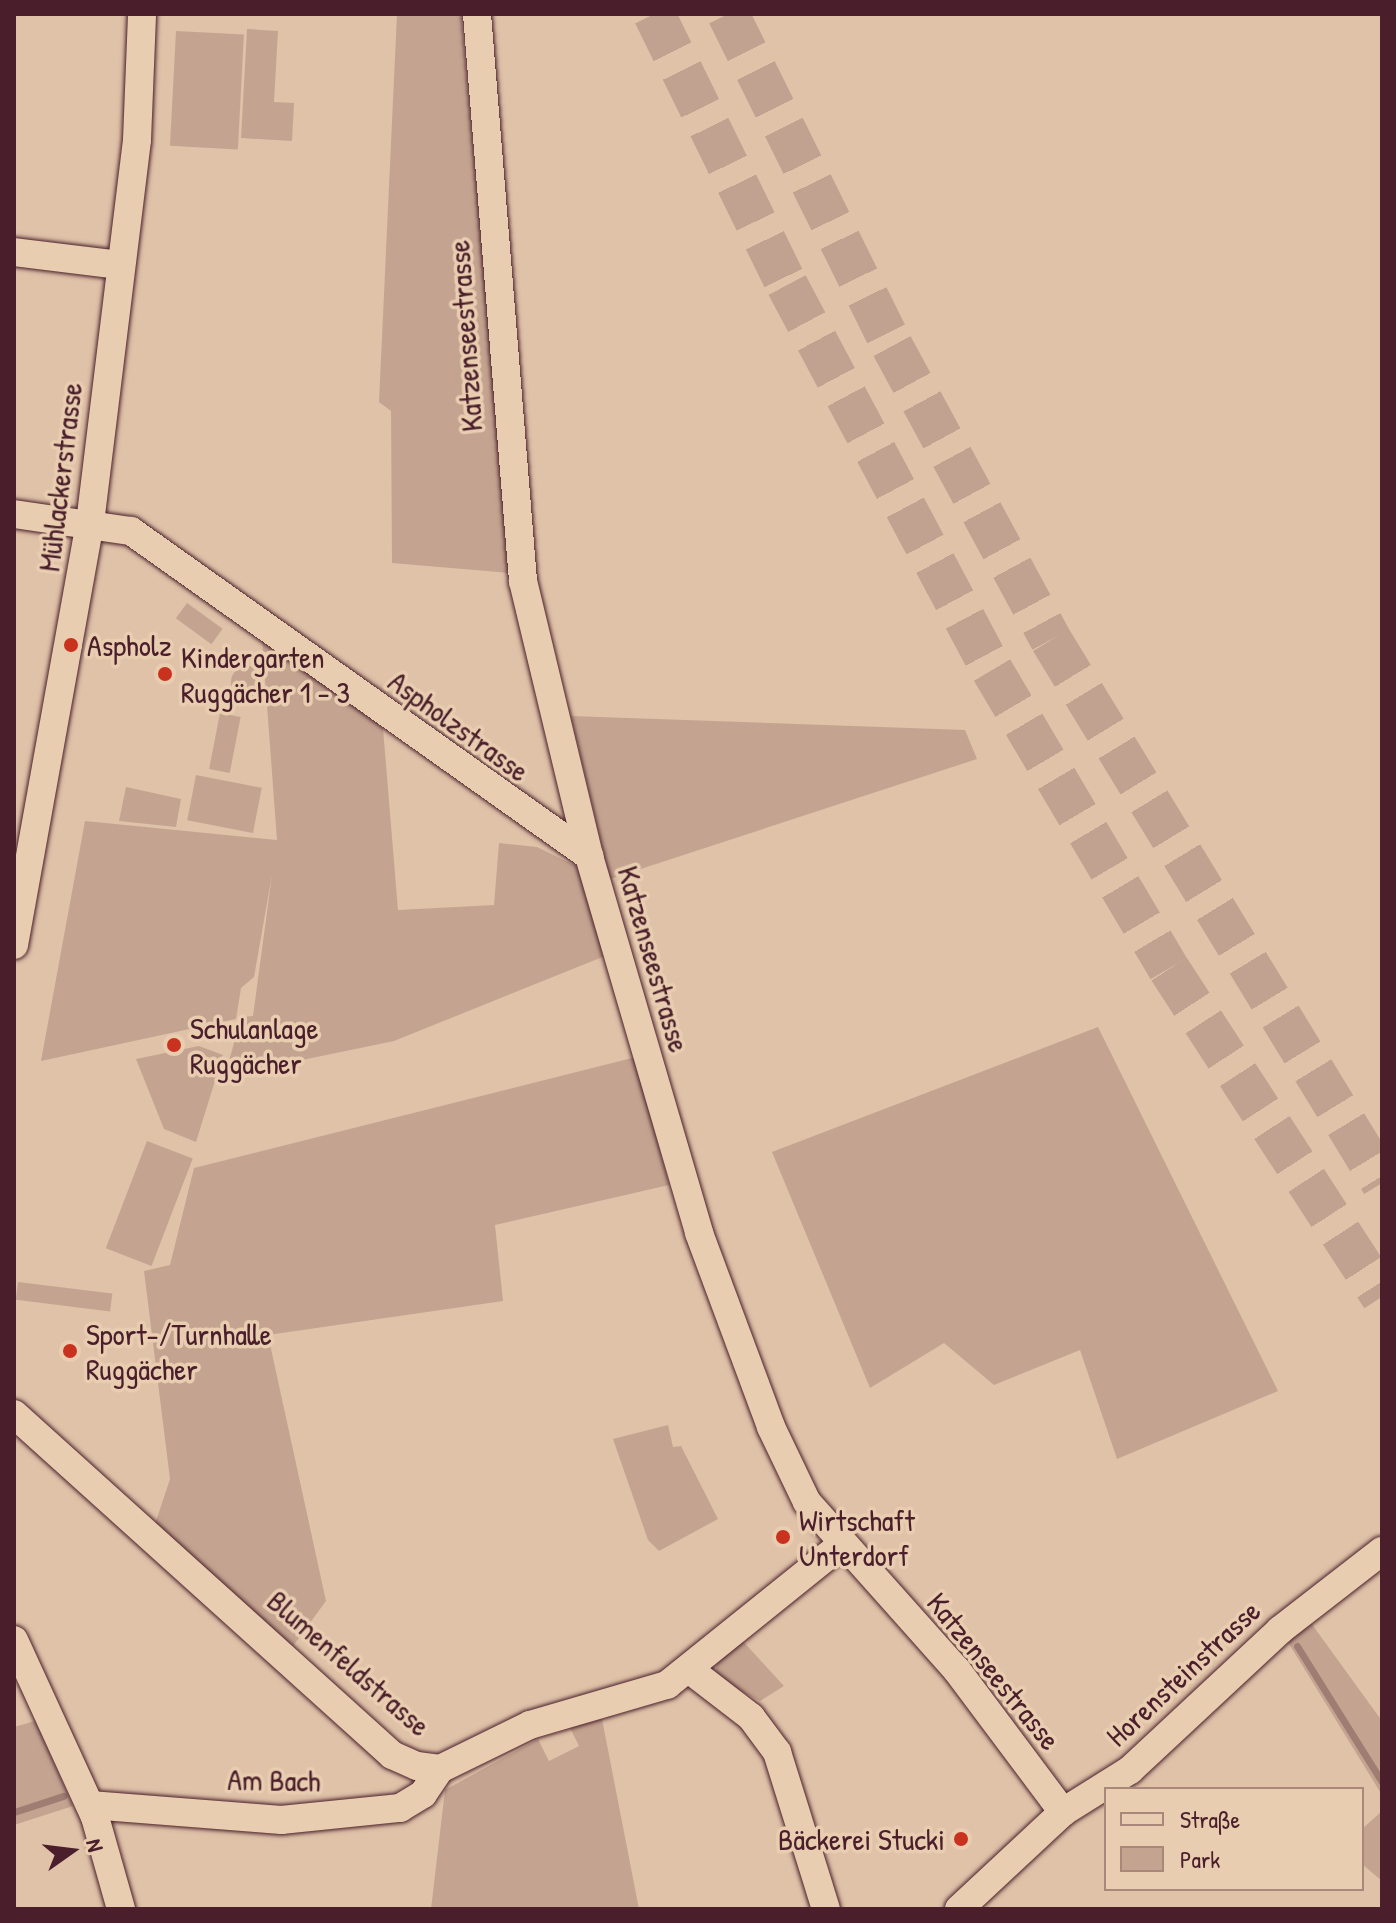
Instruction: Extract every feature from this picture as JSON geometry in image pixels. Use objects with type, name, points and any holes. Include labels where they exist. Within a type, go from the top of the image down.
[{"type":"street","name":"Mühlackerstrasse","points":[[14,945],[90,523],[120,265],[142,14]]},
{"type":"street","name":"Katzenseestrasse","points":[[477,14],[517,537],[589,856],[699,1233],[789,1469],[840,1546],[956,1669],[1063,1812]]},
{"type":"street","points":[[14,252],[120,265]]},
{"type":"street","name":"Aspholzstrasse","points":[[14,514],[131,531],[589,856]]},
{"type":"street","name":"Blumenfeldstrasse","points":[[14,1414],[392,1755],[440,1769],[530,1725],[667,1685],[690,1670],[840,1546]]},
{"type":"street","name":"Horensteinstrasse","points":[[959,1909],[1063,1812],[1130,1770],[1321,1594],[1382,1551]]},
{"type":"street","points":[[14,1640],[90,1805],[121,1909]]},
{"type":"street","points":[[690,1670],[751,1717],[777,1752],[826,1909]]},
{"type":"street","name":"Am Bach","points":[[90,1805],[281,1820],[400,1808],[423,1794],[440,1769]]},
{"type":"green space","points":[[397,14],[461,14],[511,573],[392,563],[391,411],[379,402]]},
{"type":"green space","points":[[247,29],[278,31],[274,102],[294,103],[292,141],[241,138]]},
{"type":"green space","points":[[176,31],[244,35],[238,149],[170,146]]},
{"type":"green space","points":[[187,603],[223,629],[211,644],[176,618]]},
{"type":"green space","points":[[262,638],[383,728],[398,910],[494,905],[499,843],[537,847],[580,868],[605,956],[394,1041],[225,1076],[241,1017],[253,1016],[272,875],[254,977],[241,988],[236,1019],[41,1061],[85,821],[277,840]]},
{"type":"green space","points":[[247,666],[258,671],[263,682],[258,693],[247,698],[236,693],[231,682],[236,671]]},
{"type":"green space","points":[[220,713],[241,717],[230,773],[209,769]]},
{"type":"green space","points":[[571,716],[965,730],[977,759],[610,879]]},
{"type":"green space","points":[[196,775],[262,788],[253,833],[187,820]]},
{"type":"green space","points":[[126,787],[181,799],[176,827],[119,821]]},
{"type":"green space","points":[[1098,1027],[1278,1391],[1117,1459],[1080,1350],[994,1385],[944,1343],[870,1388],[772,1152]]},
{"type":"green space","points":[[199,1046],[223,1055],[196,1142],[164,1129],[136,1059]]},
{"type":"green space","points":[[636,1057],[669,1185],[495,1225],[503,1301],[268,1335],[326,1601],[293,1646],[155,1524],[170,1479],[144,1271],[170,1265],[194,1168]]},
{"type":"green space","points":[[147,1141],[193,1159],[152,1266],[106,1248]]},
{"type":"green space","points":[[18,1282],[112,1294],[110,1311],[16,1300]]},
{"type":"green space","points":[[668,1425],[673,1447],[681,1446],[718,1519],[659,1551],[648,1540],[613,1439]]},
{"type":"green space","points":[[1311,1623],[1382,1721],[1382,1795],[1286,1639]]},
{"type":"green space","points":[[740,1638],[784,1686],[760,1701],[715,1677],[717,1662]]},
{"type":"green space","points":[[602,1719],[639,1909],[431,1909],[445,1790],[538,1739],[549,1761],[579,1746],[569,1726]]},
{"type":"green space","points":[[35,1721],[73,1806],[14,1825],[14,1727]]},
{"type":"green space","points":[[1382,1811],[1382,1881],[1364,1866],[1364,1827]]},
{"type":"waterway","points":[[1297,1646],[1382,1782]]},
{"type":"waterway","points":[[14,1812],[63,1796]]},
{"type":"tunnel","points":[[654,14],[787,285],[992,670],[1169,969],[1382,1297]]},
{"type":"tunnel","points":[[728,14],[892,346],[1051,640],[1382,1183]]},
{"type":"place","name":"Aspholz","points":[[71,645]]},
{"type":"place","name":"Kindergarten Ruggächer 1 - 3","points":[[165,674]]},
{"type":"place","name":"Schulanlage Ruggächer","points":[[174,1045]]},
{"type":"place","name":"Sport-/Turnhalle Ruggächer","points":[[70,1351]]},
{"type":"place","name":"Wirtschaft Unterdorf","points":[[783,1537]]},
{"type":"place","name":"Bäckerei Stucki","points":[[961,1839]]}]
